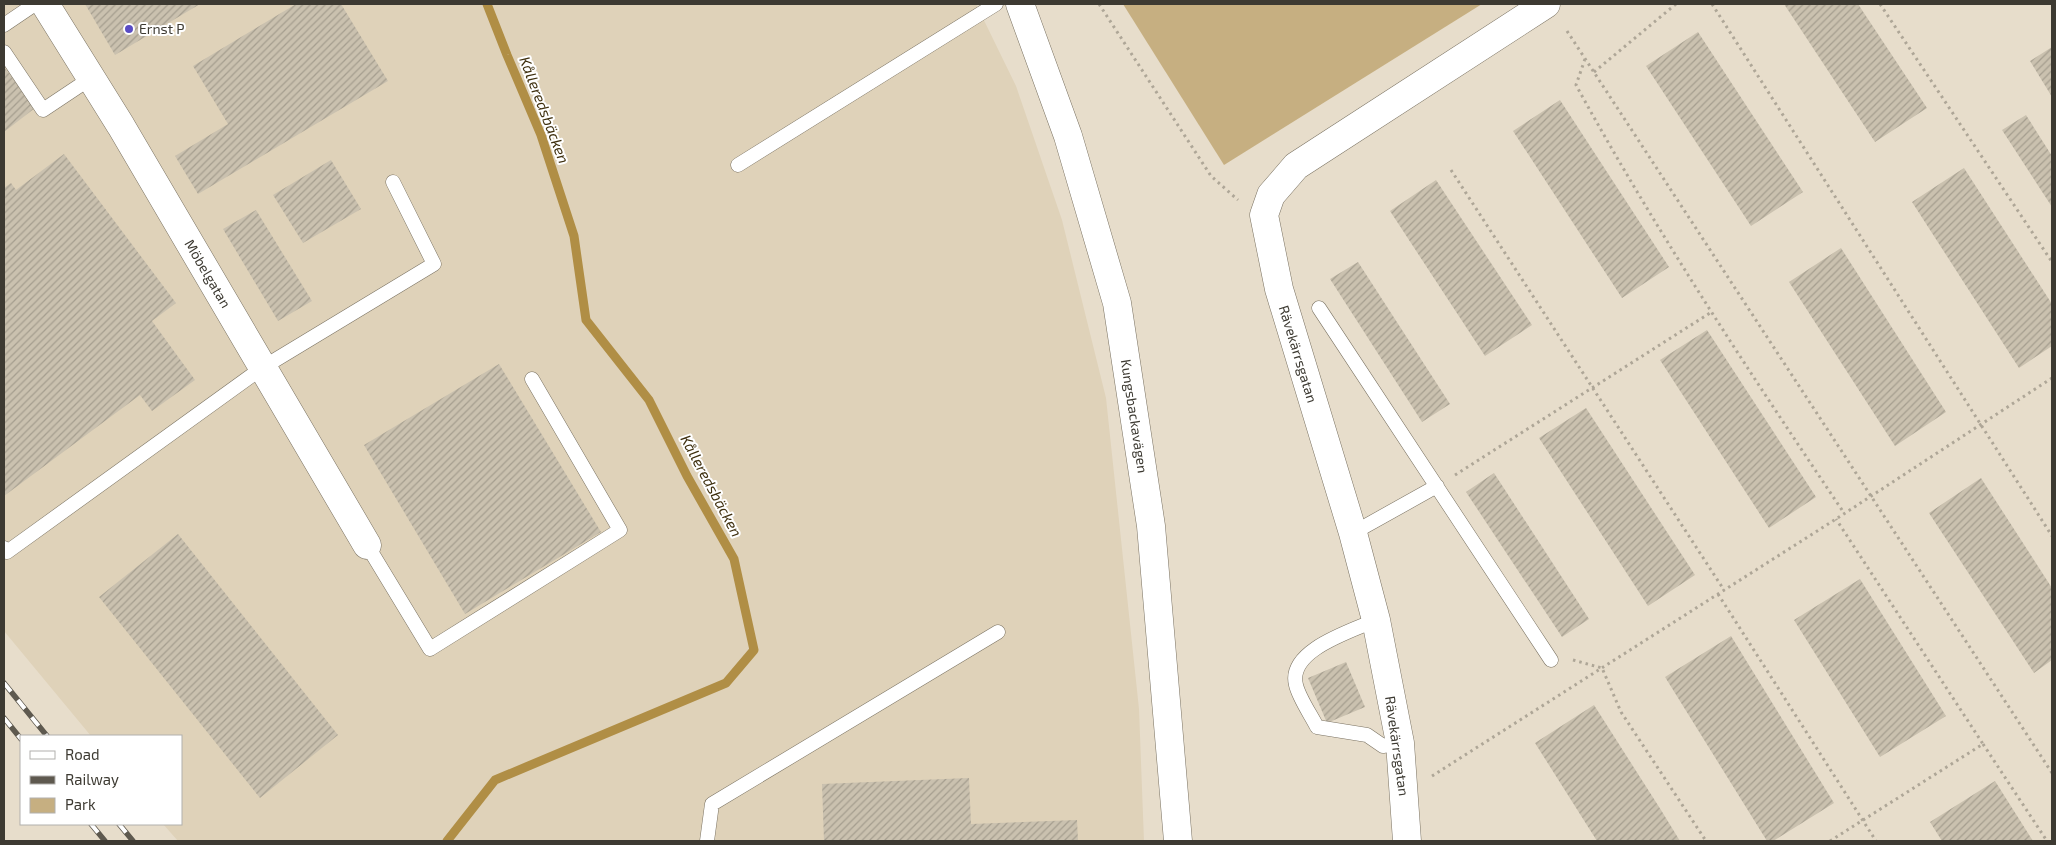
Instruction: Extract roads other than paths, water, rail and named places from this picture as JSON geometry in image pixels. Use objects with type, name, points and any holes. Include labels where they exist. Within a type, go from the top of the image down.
[{"type":"street","name":"Möbelgatan","points":[[45,4],[91,78],[367,546]]},
{"type":"street","name":"Kungsbackavägen","points":[[1020,4],[1068,136],[1117,304],[1151,526],[1178,841]]},
{"type":"street","name":"Rävekärrsgatan","points":[[1407,841],[1400,743],[1376,620],[1279,289],[1264,215],[1271,195],[1296,166],[1546,4]]},
{"type":"lane","points":[[4,25],[35,4]]},
{"type":"lane","points":[[738,165],[996,4]]},
{"type":"lane","points":[[4,52],[44,110],[91,78]]},
{"type":"lane","points":[[4,548],[7,552],[262,368],[434,264],[393,182]]},
{"type":"lane","points":[[1319,308],[1551,660]]},
{"type":"lane","points":[[367,546],[430,649],[620,530],[532,379]]},
{"type":"lane","points":[[1352,533],[1438,486]]},
{"type":"lane","points":[[1376,620],[1324,643],[1302,658],[1296,670],[1296,685],[1317,727],[1367,736],[1383,746],[1400,743]]},
{"type":"lane","points":[[707,841],[712,804],[998,632]]},
{"type":"waterway","name":"Kålleredsbäcken","points":[[447,841],[495,780],[726,683],[754,650],[734,559],[687,476],[649,400],[586,320],[574,236],[541,135],[487,4]]},
{"type":"railway","points":[[4,683],[46,735]]},
{"type":"railway","points":[[4,718],[20,738]]},
{"type":"railway","points":[[92,825],[105,841]]},
{"type":"railway","points":[[120,825],[133,841]]},
{"type":"place","name":"Ernst P","points":[[129,29]]}]
